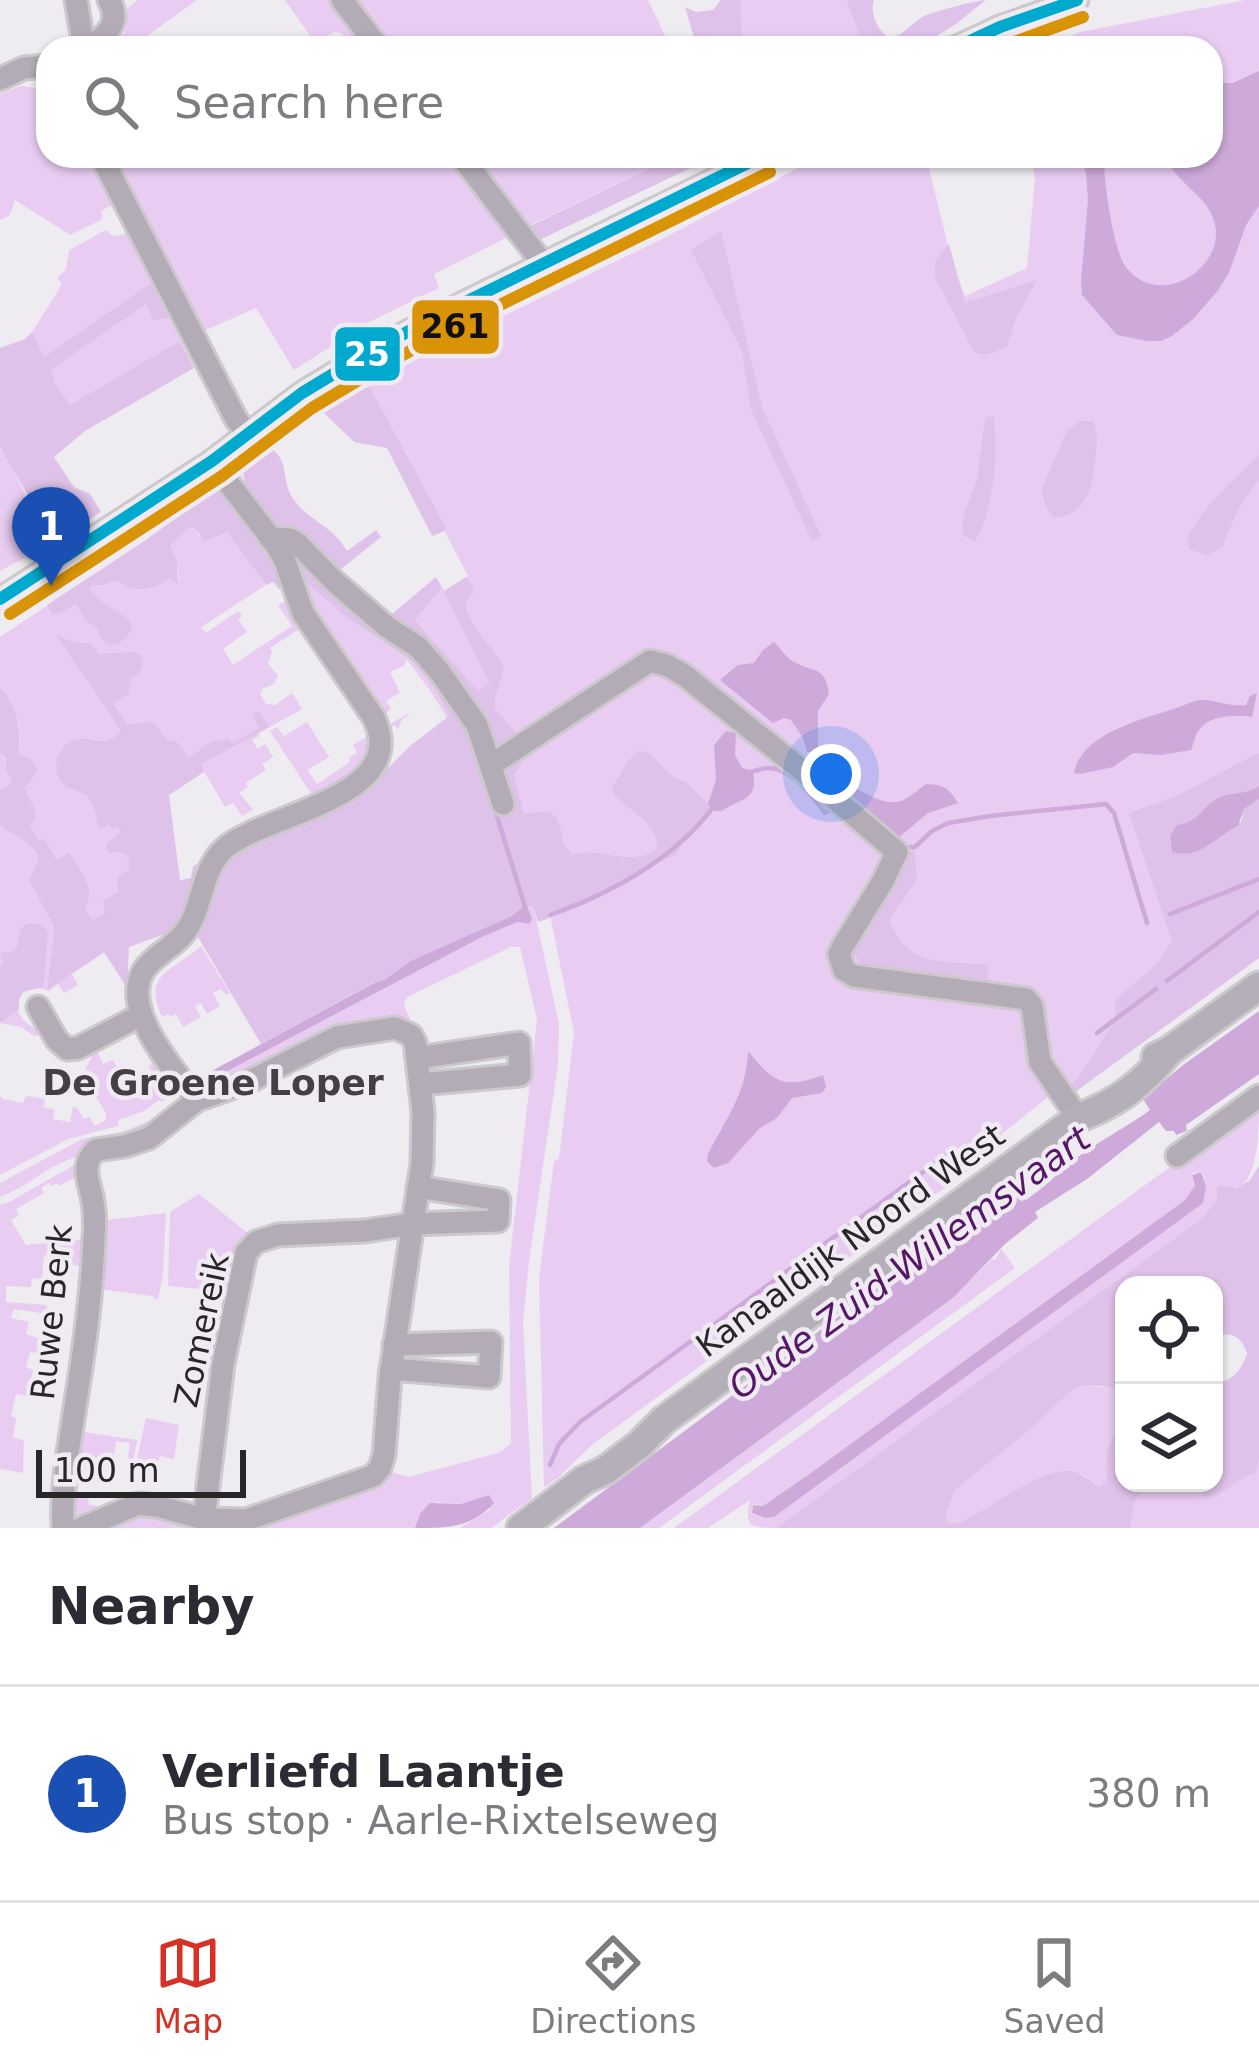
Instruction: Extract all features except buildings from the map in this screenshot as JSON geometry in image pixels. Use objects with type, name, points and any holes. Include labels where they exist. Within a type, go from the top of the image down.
[{"type":"main road","name":"Kanaaldijk Noord West","points":[[520,1528],[584,1480],[606,1470],[664,1420],[1078,1118],[1130,1093],[1169,1052],[1259,986]]},
{"type":"street","points":[[76,0],[84,36]]},
{"type":"street","points":[[106,36],[115,14],[109,0]]},
{"type":"street","points":[[342,0],[370,36]]},
{"type":"street","points":[[981,36],[1065,2]]},
{"type":"street","points":[[0,79],[36,67]]},
{"type":"street","points":[[107,168],[248,435]]},
{"type":"street","points":[[470,168],[544,266]]},
{"type":"street","points":[[0,599],[353,362],[738,168]]},
{"type":"street","points":[[82,1528],[138,1504],[204,1519],[260,1516],[373,1476],[394,1462],[391,1369],[423,1138],[415,1042],[411,1035],[394,1028],[337,1037],[248,1082],[197,1100],[163,1054],[141,1015],[137,994],[150,963],[192,921],[209,868],[220,852],[247,833],[326,802],[357,781],[378,755],[377,725],[303,613],[285,561],[212,460]]},
{"type":"street","points":[[270,538],[290,538],[298,544],[351,597],[418,647],[440,671],[477,725],[503,804]]},
{"type":"street","points":[[491,765],[650,661],[684,675],[897,852],[839,954],[844,970],[854,976],[1026,1000],[1032,1006],[1040,1062],[1078,1118]]},
{"type":"street","points":[[38,1007],[67,1049],[78,1048],[141,1015]]},
{"type":"street","points":[[417,1058],[519,1043],[520,1075],[421,1084]]},
{"type":"street","points":[[1177,1156],[1259,1096]]},
{"type":"street","name":"Ruwe Berk","points":[[63,1528],[64,1479],[92,1279],[94,1204],[88,1161],[96,1150],[130,1145],[157,1134],[197,1100]]},
{"type":"street","points":[[412,1224],[498,1221],[499,1200],[418,1187]]},
{"type":"street","name":"Zomereik","points":[[204,1519],[205,1438],[250,1247],[278,1234],[412,1224]]},
{"type":"street","points":[[391,1369],[489,1377],[490,1342],[394,1345]]},
{"type":"shaded area","points":[[138,0],[197,0],[147,36],[121,36],[125,33],[123,12]]},
{"type":"shaded area","points":[[285,0],[333,0],[361,36],[334,32],[310,36]]},
{"type":"shaded area","points":[[349,0],[648,0],[665,36],[376,36]]},
{"type":"shaded area","points":[[721,0],[741,0],[742,36],[693,36],[685,7],[696,12],[713,10]]},
{"type":"shaded area","points":[[741,0],[846,0],[860,36],[742,36]]},
{"type":"shaded area","points":[[846,0],[874,0],[876,21],[887,36],[860,36]]},
{"type":"shaded area","points":[[986,0],[936,36],[894,36],[924,16]]},
{"type":"shaded area","points":[[1259,0],[1259,757],[1178,950],[1078,1078],[988,1145],[1003,1145],[593,1444],[544,1487],[539,1278],[574,1033],[549,910],[477,691],[415,619],[442,587],[445,591],[468,576],[367,382],[798,168],[929,168],[965,296],[1027,268],[1033,168],[1223,168],[1223,36],[1070,36]]},
{"type":"shaded area","points":[[1259,71],[1259,206],[1246,225],[1229,273],[1193,319],[1172,336],[1147,341],[1117,335],[1082,295],[1088,200],[1084,168],[1104,168],[1116,243],[1124,264],[1151,284],[1182,281],[1207,261],[1216,231],[1209,209],[1172,168],[1223,168],[1223,83]]},
{"type":"shaded area","points":[[21,86],[36,88],[36,168],[94,168],[112,205],[101,211],[101,220],[70,235],[15,200],[10,215],[0,220],[0,94]]},
{"type":"shaded area","points":[[115,168],[462,168],[514,234],[434,274],[439,288],[369,322],[294,370],[256,308],[197,334]]},
{"type":"shaded area","points":[[479,168],[650,168],[526,227]]},
{"type":"shaded area","points":[[650,168],[691,168],[537,241],[526,228]]},
{"type":"shaded area","points":[[106,230],[113,236],[127,234],[151,283],[43,358],[32,332],[60,288],[57,278],[66,269],[69,250]]},
{"type":"shaded area","points":[[721,231],[762,407],[821,536],[812,541],[751,410],[742,351],[691,250]]},
{"type":"shaded area","points":[[949,244],[965,303],[1037,280],[1007,346],[995,352],[974,352],[935,277],[935,261]]},
{"type":"shaded area","points":[[151,283],[169,318],[154,321],[146,304],[52,369],[55,383],[70,405],[180,341],[194,368],[85,431],[54,457],[74,487],[90,494],[101,512],[50,544],[0,447],[0,348],[32,332],[44,357]]},
{"type":"shaded area","points":[[147,303],[154,321],[169,318],[180,341],[70,406],[52,369]]},
{"type":"shaded area","points":[[367,382],[447,530],[432,536],[387,448],[354,442],[321,410]]},
{"type":"shaded area","points":[[993,416],[993,480],[987,514],[975,541],[962,534],[963,517],[977,480],[986,417]]},
{"type":"shaded area","points":[[1080,421],[1093,421],[1096,432],[1091,484],[1083,503],[1054,518],[1041,490],[1067,431]]},
{"type":"shaded area","points":[[268,446],[282,463],[292,497],[347,551],[376,530],[381,537],[336,573],[384,611],[392,614],[436,577],[442,587],[415,620],[478,691],[489,683],[444,591],[466,577],[473,587],[465,603],[467,613],[504,669],[495,708],[518,736],[521,765],[514,776],[524,814],[552,814],[573,855],[636,857],[657,849],[647,823],[612,791],[639,751],[649,753],[686,782],[711,811],[691,829],[676,854],[547,919],[538,922],[533,906],[522,908],[410,961],[386,979],[261,1044],[195,932],[211,882],[230,854],[389,767],[449,716],[415,663],[346,617],[297,575],[248,496],[244,464]]},
{"type":"shaded area","points":[[0,447],[50,544],[0,571]]},
{"type":"shaded area","points":[[1259,455],[1259,480],[1239,507],[1223,545],[1208,556],[1190,549],[1187,539],[1201,515]]},
{"type":"shaded area","points":[[224,483],[282,574],[283,588],[273,582],[266,585],[227,532],[205,541],[194,528],[188,528],[171,545],[178,584],[168,579],[141,589],[115,580],[91,585],[90,590],[129,621],[131,631],[117,645],[103,640],[76,604],[52,614],[47,605]]},
{"type":"shaded area","points":[[188,528],[199,536],[227,532],[266,585],[201,627],[206,633],[238,611],[247,632],[223,649],[233,665],[292,626],[278,605],[286,601],[301,628],[270,648],[268,663],[278,676],[260,694],[266,704],[275,705],[292,693],[302,709],[252,740],[258,749],[265,744],[273,757],[262,764],[266,770],[239,793],[253,809],[242,816],[233,803],[225,807],[200,765],[159,787],[108,950],[72,974],[78,985],[64,993],[58,984],[49,991],[31,989],[20,997],[21,1017],[46,1034],[34,1036],[21,1027],[0,1023],[0,724],[17,752],[20,739],[11,702],[0,688],[0,637],[143,542],[179,581],[171,545]]},
{"type":"shaded area","points":[[297,575],[346,617],[415,663],[449,716],[407,660],[390,672],[400,693],[386,701],[391,709],[383,715],[389,725],[412,711],[398,729],[385,726],[311,614]]},
{"type":"shaded area","points":[[56,635],[90,643],[99,654],[135,652],[142,656],[141,670],[130,678],[129,693],[114,704],[127,725],[152,723],[189,758],[212,741],[232,744],[259,728],[253,715],[258,711],[269,727],[201,764],[204,772],[169,795],[180,880],[191,878],[193,866],[200,863],[190,908],[170,938],[165,934],[129,947],[127,988],[104,952],[47,990],[55,928],[29,880],[39,859],[27,843],[0,824],[0,791],[12,782],[6,756],[0,752],[0,688],[17,718],[18,754],[37,771],[25,789],[35,810],[30,825],[56,860],[69,853],[88,887],[86,908],[93,920],[105,913],[103,901],[118,892],[117,878],[129,869],[127,856],[109,853],[106,847],[121,831],[109,824],[99,829],[91,800],[63,783],[57,761],[70,742],[108,740],[121,730]]},
{"type":"shaded area","points":[[774,642],[793,661],[822,675],[827,685],[829,694],[818,711],[818,747],[812,752],[807,752],[791,720],[773,723],[720,680],[738,665],[754,663]]},
{"type":"shaded area","points":[[1257,693],[1252,717],[1209,721],[1197,732],[1191,750],[1133,753],[1113,767],[1074,773],[1088,748],[1129,724],[1200,700],[1246,705]]},
{"type":"shaded area","points":[[307,722],[329,757],[307,770],[317,784],[350,762],[357,753],[353,745],[371,734],[360,765],[314,798],[270,731],[277,727],[284,736]]},
{"type":"shaded area","points":[[726,731],[736,733],[735,755],[742,768],[753,771],[753,788],[746,798],[722,811],[711,811],[714,745]]},
{"type":"shaded area","points":[[1259,753],[1259,786],[1216,801],[1192,820],[1177,825],[1171,844],[1172,852],[1211,844],[1241,822],[1244,809],[1259,799],[1259,958],[1071,1095],[1064,1087],[1078,1078],[1116,1019],[1115,1000],[1159,962],[1172,941],[1129,813],[1174,797]]},
{"type":"shaded area","points":[[844,782],[887,802],[908,798],[926,784],[937,785],[958,803],[928,813],[897,839],[845,795]]},
{"type":"shaded area","points":[[1259,786],[1259,799],[1244,809],[1238,826],[1199,850],[1172,852],[1170,836],[1177,825],[1191,821],[1220,797]]},
{"type":"shaded area","points":[[914,846],[917,880],[889,919],[896,935],[905,947],[928,959],[988,965],[987,981],[864,967],[851,950]]},
{"type":"shaded area","points":[[533,905],[559,1024],[558,1064],[523,1323],[532,1498],[491,1528],[460,1528],[491,1509],[437,1502],[420,1514],[415,1528],[94,1528],[127,1513],[249,1527],[388,1471],[409,1477],[501,1452],[511,1443],[509,1266],[537,1019],[520,947],[511,947],[407,997],[409,1024],[206,1090],[199,1086],[480,938],[517,922],[526,924],[532,919],[528,908]]},
{"type":"shaded area","points":[[528,908],[529,924],[517,922],[480,938],[199,1086],[193,1081],[386,979],[410,961]]},
{"type":"shaded area","points":[[26,924],[39,924],[48,931],[44,981],[42,987],[23,992],[19,1009],[0,1023],[0,953],[17,947]]},
{"type":"shaded area","points":[[201,946],[230,993],[221,989],[213,993],[220,1006],[207,1014],[201,1003],[195,1006],[201,1017],[183,1027],[176,1014],[162,1017],[158,982]]},
{"type":"shaded area","points":[[1259,1011],[1259,1074],[1186,1125],[1187,1131],[1176,1135],[1159,1122],[1087,1179],[1035,1212],[1038,1218],[1005,1244],[954,1297],[640,1528],[554,1528],[943,1239],[963,1232],[1013,1192],[1026,1200],[1078,1157],[1150,1110],[1143,1099]]},
{"type":"shaded area","points":[[96,1049],[103,1064],[113,1060],[117,1067],[111,1071],[127,1088],[137,1084],[143,1094],[157,1084],[149,1066],[158,1061],[176,1091],[119,1120],[118,1126],[68,1139],[0,1175],[0,1096],[23,1103],[26,1096],[45,1099],[44,1107],[55,1110],[53,1119],[70,1122],[73,1107],[95,1126],[106,1120],[86,1082],[75,1080]]},
{"type":"shaded area","points":[[748,1051],[780,1080],[798,1082],[823,1075],[826,1087],[822,1093],[792,1098],[728,1163],[714,1168],[707,1161],[708,1154],[740,1092]]},
{"type":"shaded area","points":[[180,1099],[181,1106],[155,1124],[59,1164],[0,1197],[0,1183],[82,1139],[122,1132],[154,1119]]},
{"type":"shaded area","points":[[1259,1102],[1250,1174],[1238,1187],[1217,1185],[1217,1198],[1204,1217],[1123,1276],[1115,1276],[1115,1282],[776,1528],[751,1524],[750,1500],[708,1528],[674,1528],[1174,1164],[1179,1169],[1188,1162],[1184,1156]],"holes":[[[1202,1171],[1202,1203],[774,1517],[751,1513],[753,1504],[763,1506],[808,1475],[1185,1200],[1195,1185],[1191,1174]]]},
{"type":"shaded area","points":[[76,1164],[81,1174],[59,1186],[49,1183],[41,1188],[44,1193],[16,1209],[19,1215],[11,1220],[26,1245],[88,1239],[86,1266],[71,1265],[67,1253],[44,1255],[42,1279],[32,1278],[31,1287],[6,1286],[6,1302],[47,1305],[47,1314],[14,1309],[11,1318],[29,1322],[26,1334],[40,1339],[26,1367],[33,1370],[33,1397],[16,1394],[11,1416],[16,1418],[13,1438],[24,1440],[23,1473],[0,1469],[0,1204]]},
{"type":"shaded area","points":[[1259,1166],[1259,1459],[1255,1474],[1223,1491],[1223,1381],[1235,1374],[1247,1354],[1235,1337],[1223,1335],[1223,1276],[1123,1276],[1204,1217],[1217,1198],[1217,1185],[1237,1188]]},
{"type":"shaded area","points":[[1201,1172],[1206,1186],[1203,1203],[774,1517],[752,1513],[753,1505],[763,1506],[808,1475],[1185,1200],[1195,1185],[1192,1175]]},
{"type":"shaded area","points":[[199,1194],[255,1239],[234,1292],[168,1286],[170,1212]]},
{"type":"shaded area","points":[[166,1213],[158,1300],[99,1289],[99,1221]]},
{"type":"shaded area","points":[[1001,1249],[1015,1268],[659,1528],[640,1528],[954,1297]]},
{"type":"shaded area","points":[[1115,1282],[1115,1391],[1085,1385],[1071,1391],[955,1490],[945,1517],[950,1524],[961,1522],[1054,1473],[1075,1472],[1099,1487],[1107,1481],[1107,1450],[1115,1433],[1115,1492],[1143,1492],[1134,1506],[1131,1528],[776,1528]]},
{"type":"shaded area","points":[[1085,1385],[1115,1391],[1115,1433],[1107,1450],[1107,1481],[1099,1487],[1082,1474],[950,1524],[945,1517],[955,1490],[1071,1391]]},
{"type":"shaded area","points":[[146,1418],[179,1425],[174,1459],[160,1456],[157,1466],[146,1465],[144,1474],[134,1472]]},
{"type":"shaded area","points":[[77,1431],[137,1440],[131,1472],[126,1471],[130,1443],[116,1441],[112,1467],[98,1459],[94,1470],[83,1468],[83,1461],[77,1495],[88,1498],[97,1511],[72,1520]]},
{"type":"shaded area","points":[[1259,1459],[1259,1528],[1131,1528],[1134,1501],[1143,1492],[1223,1492],[1223,1485],[1255,1474]]},
{"type":"shaded area","points":[[489,1495],[494,1503],[468,1522],[415,1528],[430,1503],[461,1504]]},
{"type":"waterway","points":[[461,721],[470,737]]},
{"type":"waterway","points":[[748,773],[777,769],[801,784],[825,813],[831,809]]},
{"type":"waterway","points":[[909,847],[948,823],[1106,804],[1114,813],[1147,923]]},
{"type":"waterway","points":[[550,915],[596,896],[659,860],[712,809]]},
{"type":"waterway","points":[[495,810],[527,913]]},
{"type":"waterway","points":[[1170,914],[1259,879]]},
{"type":"waterway","points":[[1167,981],[1259,912]]},
{"type":"waterway","points":[[1097,1033],[1156,989]]},
{"type":"waterway","points":[[550,1465],[559,1444],[580,1422],[952,1151]]},
{"type":"transit line","name":"25","points":[[981,36],[1077,0]]},
{"type":"transit line","name":"261","points":[[1031,36],[1083,17]]},
{"type":"transit line","name":"25","points":[[0,599],[353,362],[738,168]]},
{"type":"transit line","name":"261","points":[[10,614],[362,378],[435,337],[770,172]]},
{"type":"place","name":"Verliefd Laantje","points":[[51,586]]},
{"type":"district","name":"De Groene Loper","points":[[213,1082]]},
{"type":"water label","name":"Oude Zuid-Willemsvaart","points":[[909,1262]]}]
